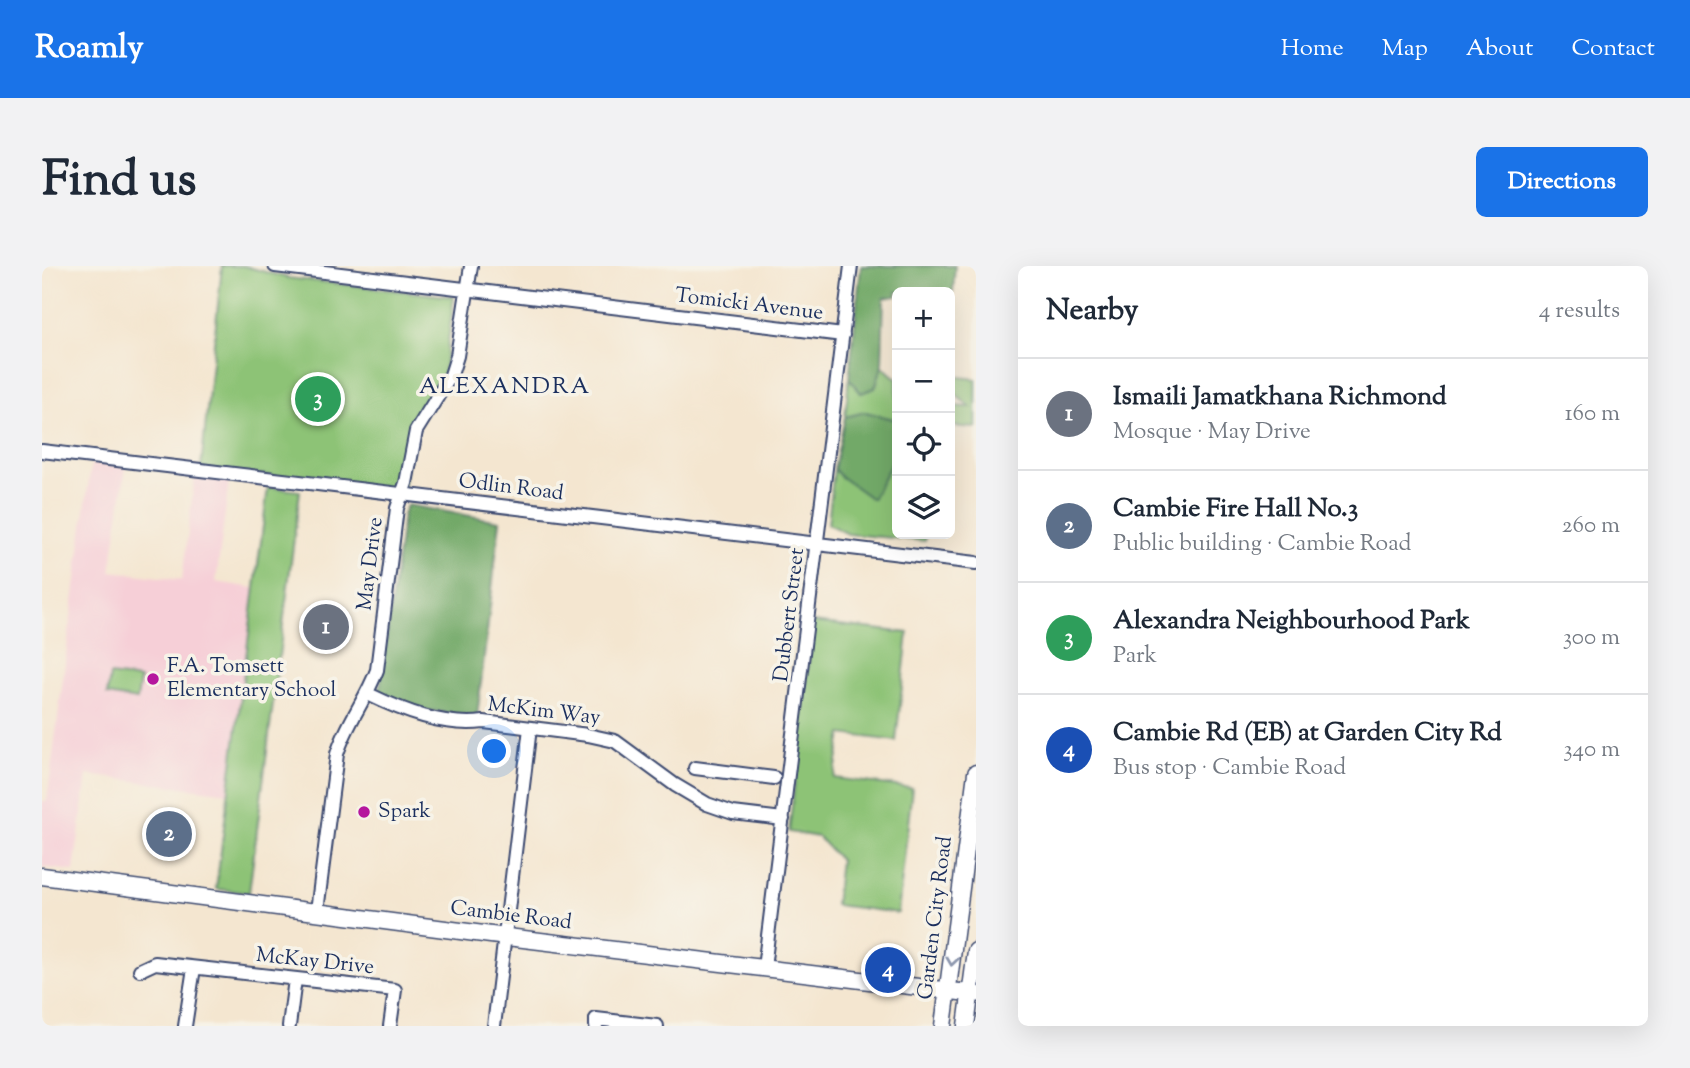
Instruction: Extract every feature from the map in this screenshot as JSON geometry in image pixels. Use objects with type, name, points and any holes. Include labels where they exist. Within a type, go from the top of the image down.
[{"type":"main road","name":"Garden City Road","points":[[943,1026],[976,773]]},
{"type":"main road","name":"Cambie Road","points":[[42,876],[973,994]]},
{"type":"main road","name":"Garden City Road","points":[[966,1026],[973,994],[976,951]]},
{"type":"street","name":"Tomicki Avenue","points":[[275,266],[843,335]]},
{"type":"street","name":"May Drive","points":[[317,911],[337,754],[344,732],[368,694],[377,670],[397,508],[416,430],[451,375],[457,356],[471,266]]},
{"type":"street","name":"Dubbert Street","points":[[764,968],[851,266]]},
{"type":"street","name":"Odlin Road","points":[[42,451],[976,563]]},
{"type":"street","name":"McKim Way","points":[[368,694],[403,711],[422,716],[615,741],[675,785],[707,804],[733,813],[783,819]]},
{"type":"street","points":[[494,1026],[530,728]]},
{"type":"street","points":[[695,768],[774,778]]},
{"type":"street","name":"McKay Drive","points":[[140,970],[155,963],[395,990],[390,1026]]},
{"type":"street","points":[[186,1026],[194,968]]},
{"type":"street","points":[[289,1026],[295,979]]},
{"type":"street","points":[[596,1026],[596,1019],[657,1026]]},
{"type":"shaded area","name":"F.A. Tomsett Elementary School","points":[[91,464],[126,467],[111,571],[182,580],[195,475],[229,482],[216,582],[254,588],[228,793],[87,775],[74,871],[42,867],[42,801],[47,801]]},
{"type":"green space","points":[[222,266],[244,266],[288,278],[454,297],[444,372],[411,425],[403,491],[201,468]]},
{"type":"green space","points":[[861,266],[955,266],[953,287],[892,287],[892,297],[884,298],[882,366],[875,388],[861,393],[849,378]]},
{"type":"green space","points":[[882,366],[892,375],[892,419],[866,412],[845,417],[849,378],[861,393],[875,388]]},
{"type":"green space","points":[[955,377],[976,379],[976,428],[955,426],[955,406],[970,407],[956,395]]},
{"type":"green space","points":[[865,412],[892,419],[892,462],[872,499],[834,469],[845,417]]},
{"type":"green space","points":[[892,455],[892,538],[848,534],[828,524],[834,469],[840,476]]},
{"type":"green space","points":[[268,487],[300,491],[249,893],[216,889]]},
{"type":"green space","points":[[407,505],[500,521],[477,717],[417,709],[379,695],[403,514]]},
{"type":"green space","points":[[813,622],[908,633],[896,741],[842,734],[834,778],[912,788],[898,913],[835,905],[840,860],[818,837],[789,832]]},
{"type":"green space","points":[[110,675],[140,679],[137,700],[107,695]]},
{"type":"place","name":"Alexandra Neighbourhood Park","points":[[318,399]]},
{"type":"place","name":"Ismaili Jamatkhana Richmond","points":[[326,627]]},
{"type":"place","name":"F.A. Tomsett Elementary School","points":[[153,679]]},
{"type":"place","name":"Spark","points":[[364,812]]},
{"type":"place","name":"Cambie Fire Hall No.3","points":[[169,834]]},
{"type":"place","name":"Cambie Rd (EB) at Garden City Rd","points":[[888,970]]},
{"type":"district","name":"ALEXANDRA","points":[[505,387]]}]
